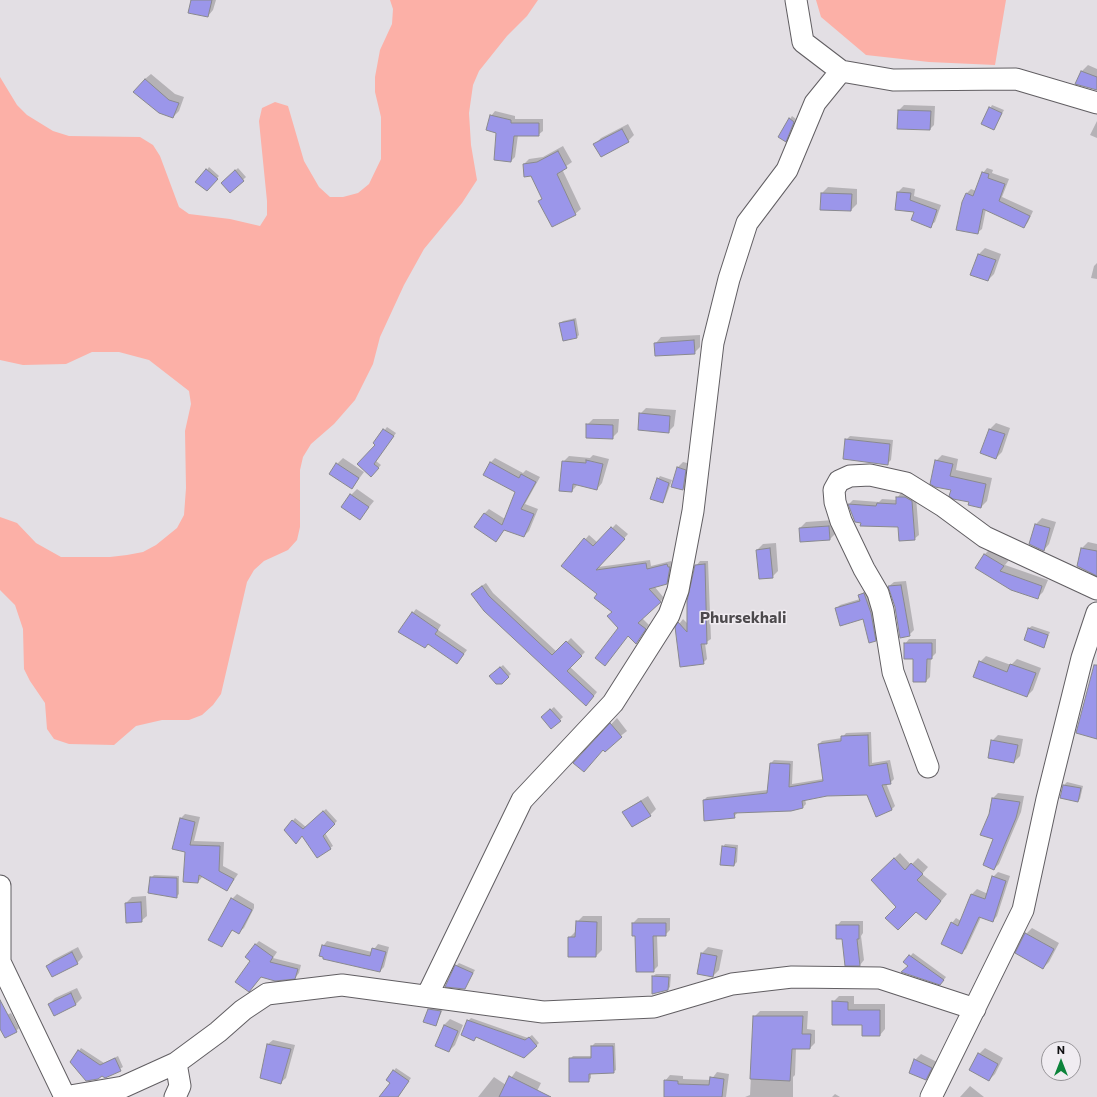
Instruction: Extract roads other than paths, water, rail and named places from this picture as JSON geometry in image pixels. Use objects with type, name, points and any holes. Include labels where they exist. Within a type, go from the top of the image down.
[{"type":"street","points":[[796,0],[803,42],[841,71],[893,80],[1016,79],[1097,103]]},
{"type":"street","points":[[427,996],[522,800],[613,703],[669,615],[678,590],[691,524],[713,343],[729,279],[747,223],[787,170],[815,102],[841,71]]},
{"type":"street","points":[[928,767],[893,672],[878,593],[848,534],[835,502],[834,490],[839,481],[850,476],[870,475],[906,483],[943,506],[985,537],[1097,589]]},
{"type":"street","points":[[931,1097],[1023,910],[1047,799],[1082,658],[1097,613]]},
{"type":"street","points":[[0,886],[1,965],[64,1097],[123,1087],[176,1063],[218,1032],[243,1010],[267,994],[342,985],[551,1011],[654,1006],[732,984],[792,977],[880,978],[975,1009]]},
{"type":"street","points":[[175,1097],[180,1086],[176,1063]]},
{"type":"district","name":"Phursekhali","points":[[743,618]]}]
